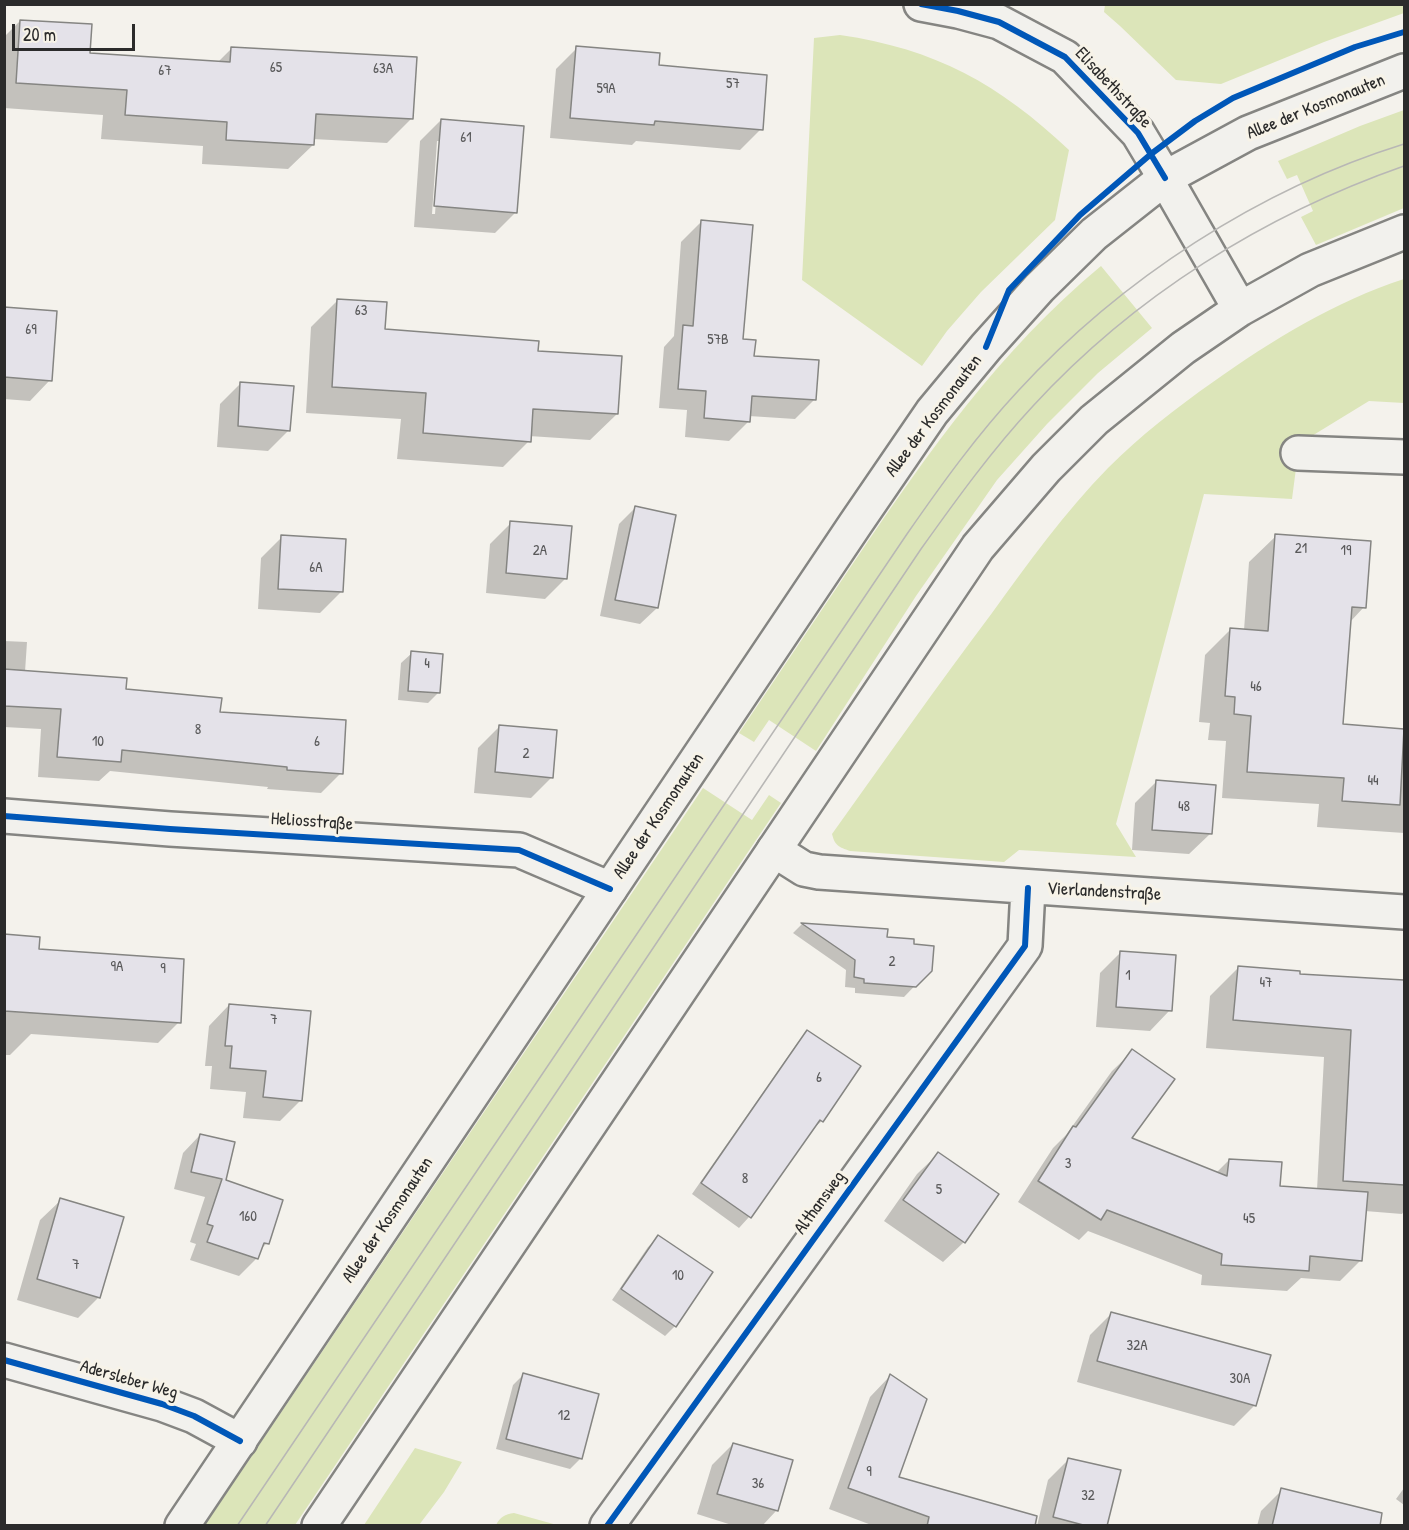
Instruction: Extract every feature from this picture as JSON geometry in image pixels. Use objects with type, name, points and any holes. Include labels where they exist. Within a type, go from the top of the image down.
[{"type":"main road","name":"Elisabethstraße","points":[[921,4],[999,22],[1065,57],[1138,133],[1165,178]]},
{"type":"main road","name":"Allee der Kosmonauten","points":[[182,1526],[932,412],[986,347],[1094,234],[1165,178],[1248,133],[1404,71]]},
{"type":"main road","points":[[1165,178],[1240,309]]},
{"type":"main road","points":[[319,1526],[978,547],[1008,511],[1046,468],[1094,420],[1183,348],[1240,309],[1310,270],[1404,232]]},
{"type":"main road","points":[[1298,453],[1404,458]]},
{"type":"main road","name":"Heliosstraße","points":[[4,816],[170,829],[519,850],[610,889]]},
{"type":"main road","name":"Vierlandenstraße","points":[[774,850],[804,869],[819,872],[1404,912]]},
{"type":"main road","name":"Althansweg","points":[[610,1525],[1025,946],[1028,888]]},
{"type":"main road","name":"Adersleber Weg","points":[[4,1360],[162,1404],[194,1416],[240,1441]]},
{"type":"green space","points":[[1404,4],[1404,13],[1324,42],[1221,84],[1176,80],[1104,12],[1105,5]]},
{"type":"green space","points":[[840,35],[875,41],[906,50],[964,73],[1017,106],[1069,150],[1055,220],[981,292],[947,331],[922,366],[802,280],[814,38]]},
{"type":"green space","points":[[1404,110],[1404,208],[1316,245],[1301,217],[1313,211],[1297,175],[1287,179],[1278,161]]},
{"type":"green space","points":[[1101,266],[1152,328],[1098,373],[1047,424],[997,480],[916,596],[816,751],[769,720],[754,742],[739,733],[939,441],[998,367],[1030,332]]},
{"type":"green space","points":[[1404,279],[1404,403],[1369,401],[1302,442],[1298,453],[1292,499],[1204,494],[1116,824],[1136,857],[1019,850],[1004,862],[850,851],[838,846],[832,834],[891,751],[1033,557],[1108,468],[1172,412],[1258,351],[1329,310]]},
{"type":"green space","points":[[703,788],[752,820],[769,795],[781,803],[295,1525],[205,1525]]},
{"type":"green space","points":[[415,1448],[462,1462],[444,1492],[419,1525],[364,1525]]},
{"type":"green space","points":[[514,1513],[557,1525],[496,1525],[503,1516]]},
{"type":"building","points":[[20,20],[92,24],[90,53],[230,62],[231,47],[417,57],[413,119],[316,114],[314,145],[226,140],[227,122],[125,115],[127,90],[16,83]]},
{"type":"building","points":[[576,46],[660,53],[659,65],[767,75],[763,130],[655,121],[654,125],[570,118]]},
{"type":"building","points":[[441,119],[524,126],[517,213],[434,206]]},
{"type":"building","points":[[701,220],[753,225],[743,339],[756,340],[754,356],[819,360],[816,400],[752,396],[750,422],[704,418],[706,391],[678,389],[683,325],[693,326]]},
{"type":"building","points":[[337,299],[387,302],[385,329],[539,341],[538,351],[622,356],[618,414],[533,409],[531,442],[423,433],[426,393],[332,387]]},
{"type":"building","points":[[4,307],[57,311],[52,381],[4,377]]},
{"type":"building","points":[[240,382],[294,386],[290,431],[238,426]]},
{"type":"building","points":[[635,506],[676,515],[658,608],[615,600]]},
{"type":"building","points":[[510,521],[572,526],[567,579],[506,573]]},
{"type":"building","points":[[1275,534],[1371,541],[1366,608],[1352,607],[1343,724],[1404,729],[1400,805],[1342,801],[1344,778],[1247,772],[1251,716],[1234,714],[1235,697],[1225,696],[1230,628],[1268,631]]},
{"type":"building","points":[[281,535],[346,539],[343,592],[278,589]]},
{"type":"building","points":[[411,651],[443,654],[440,693],[408,691]]},
{"type":"building","points":[[4,669],[127,678],[126,689],[222,698],[220,712],[346,720],[343,774],[287,770],[287,767],[122,750],[121,762],[57,757],[61,709],[4,706]]},
{"type":"building","points":[[499,725],[557,730],[553,778],[495,772]]},
{"type":"building","points":[[1156,780],[1216,785],[1212,834],[1152,830]]},
{"type":"building","points":[[801,923],[888,929],[887,937],[914,939],[914,944],[934,946],[932,971],[916,987],[864,983],[864,979],[854,977],[855,960]]},
{"type":"building","points":[[4,934],[40,937],[39,949],[184,959],[181,1023],[4,1011]]},
{"type":"building","points":[[1120,951],[1176,955],[1172,1011],[1116,1007]]},
{"type":"building","points":[[1238,966],[1300,971],[1300,974],[1404,980],[1404,1185],[1343,1181],[1351,1030],[1233,1020]]},
{"type":"building","points":[[229,1004],[311,1011],[302,1101],[263,1097],[266,1071],[230,1068],[232,1046],[225,1046]]},
{"type":"building","points":[[807,1030],[861,1066],[823,1122],[820,1120],[751,1218],[701,1183]]},
{"type":"building","points":[[1132,1049],[1175,1079],[1132,1138],[1227,1176],[1229,1159],[1282,1162],[1280,1186],[1368,1192],[1362,1261],[1310,1256],[1309,1271],[1221,1265],[1222,1254],[1107,1210],[1101,1220],[1038,1181],[1073,1126],[1076,1127]]},
{"type":"building","points":[[200,1134],[235,1142],[226,1180],[283,1200],[269,1244],[264,1243],[258,1259],[207,1242],[213,1226],[207,1224],[222,1179],[191,1172]]},
{"type":"building","points":[[938,1152],[999,1194],[965,1243],[903,1200]]},
{"type":"building","points":[[60,1198],[124,1217],[100,1298],[37,1279]]},
{"type":"building","points":[[658,1235],[713,1272],[676,1327],[621,1289]]},
{"type":"building","points":[[1111,1312],[1271,1355],[1256,1406],[1097,1361]]},
{"type":"building","points":[[523,1373],[599,1394],[582,1459],[506,1439]]},
{"type":"building","points":[[890,1374],[927,1399],[899,1477],[1037,1516],[1035,1526],[927,1526],[929,1517],[848,1488]]},
{"type":"building","points":[[733,1443],[793,1460],[778,1511],[717,1494]]},
{"type":"building","points":[[1068,1458],[1121,1470],[1107,1526],[1087,1526],[1053,1517]]},
{"type":"building","points":[[1281,1488],[1382,1513],[1380,1526],[1272,1526]]},
{"type":"tram line","points":[[237,1526],[907,534],[988,425],[1058,350],[1101,311],[1147,275],[1195,242],[1245,212],[1297,186],[1350,163],[1404,144]]},
{"type":"tram line","points":[[265,1526],[921,549],[1003,440],[1072,366],[1114,329],[1204,263],[1252,234],[1301,209],[1404,166]]},
{"type":"cycle path","points":[[921,4],[999,22],[1065,57],[1138,133],[1165,178]]},
{"type":"cycle path","points":[[986,347],[1009,290],[1080,215],[1151,154],[1195,121],[1233,98],[1355,47],[1404,32]]},
{"type":"cycle path","points":[[4,816],[170,829],[519,850],[610,889]]},
{"type":"cycle path","points":[[607,1526],[1025,946],[1028,888]]},
{"type":"cycle path","points":[[4,1360],[162,1404],[194,1416],[240,1441]]}]
